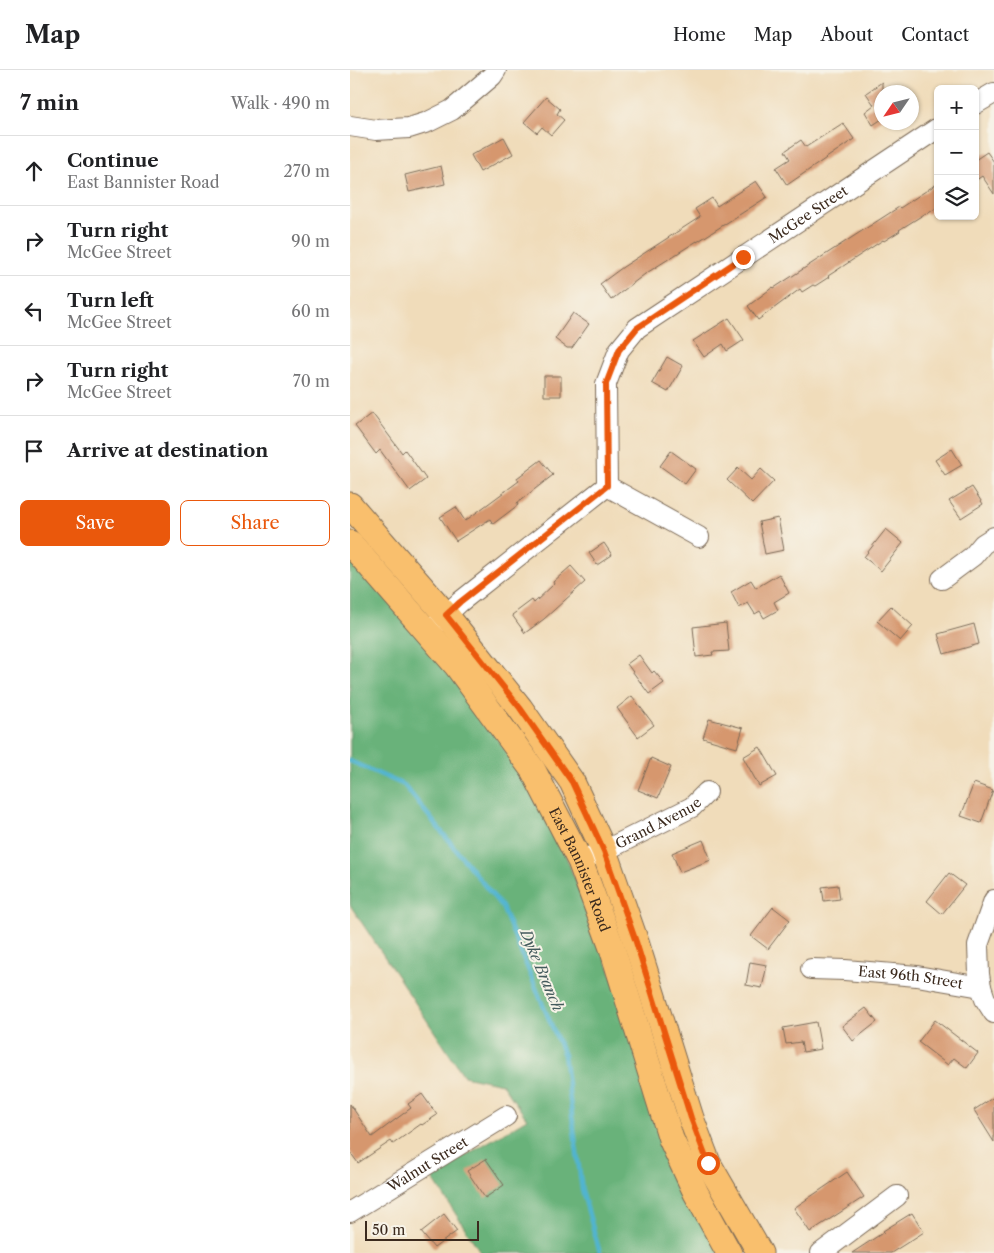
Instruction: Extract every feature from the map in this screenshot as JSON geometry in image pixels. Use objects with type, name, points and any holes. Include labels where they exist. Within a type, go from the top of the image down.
[{"type":"main road","name":"East Bannister Road","points":[[350,505],[446,615],[520,708],[572,782],[604,851],[636,942],[691,1118],[708,1163],[760,1253]]},
{"type":"main road","name":"East Bannister Road","points":[[350,543],[457,666],[533,770],[580,861],[612,948],[671,1139],[696,1193],[726,1248]]},
{"type":"street","points":[[350,126],[376,130],[409,128],[428,122],[452,110],[492,76],[496,70]]},
{"type":"street","points":[[979,102],[994,93]]},
{"type":"street","name":"McGee Street","points":[[607,486],[606,384],[619,350],[637,328],[935,130]]},
{"type":"street","points":[[427,632],[460,602],[607,486],[700,537]]},
{"type":"street","points":[[942,579],[973,556],[983,544],[994,536]]},
{"type":"street","name":"Grand Avenue","points":[[580,861],[692,807],[707,792]]},
{"type":"street","points":[[981,987],[978,945],[994,900]]},
{"type":"street","name":"East 96th Street","points":[[811,970],[845,970],[917,976],[981,987],[985,999],[994,1013]]},
{"type":"street","name":"Walnut Street","points":[[350,1212],[506,1116]]},
{"type":"street","points":[[821,1253],[897,1196]]},
{"type":"green space","points":[[350,556],[457,680],[533,789],[562,846],[719,1253],[481,1253],[431,1176],[527,1119],[502,1084],[464,1076],[350,905]]},
{"type":"building","points":[[874,88],[874,105],[866,93]]},
{"type":"building","points":[[546,97],[560,109],[557,114],[564,120],[551,135],[542,127],[537,133],[524,122]]},
{"type":"building","points":[[874,105],[874,124],[873,125],[865,112]]},
{"type":"building","points":[[843,123],[854,139],[787,185],[776,168],[790,159],[785,151],[801,140],[806,147]]},
{"type":"building","points":[[504,137],[513,154],[480,172],[471,155]]},
{"type":"building","points":[[987,152],[994,162],[994,194],[982,176],[979,178],[979,157]]},
{"type":"building","points":[[441,166],[445,184],[409,192],[405,175]]},
{"type":"building","points":[[756,181],[767,197],[645,274],[611,300],[600,284],[700,217],[695,209],[712,198],[717,206]]},
{"type":"building","points":[[934,186],[934,210],[883,240],[815,286],[813,285],[802,292],[800,289],[758,320],[748,306],[773,287]]},
{"type":"building","points":[[573,313],[589,324],[572,348],[567,348],[555,339]]},
{"type":"building","points":[[729,318],[744,340],[727,351],[723,344],[704,357],[693,341]]},
{"type":"building","points":[[667,357],[683,366],[668,392],[652,383]]},
{"type":"building","points":[[544,376],[561,376],[561,396],[544,396]]},
{"type":"building","points":[[372,413],[402,453],[405,450],[426,479],[410,491],[380,450],[376,454],[355,426]]},
{"type":"building","points":[[952,449],[962,465],[945,475],[935,460]]},
{"type":"building","points":[[671,451],[696,469],[685,484],[660,466]]},
{"type":"building","points":[[541,460],[553,475],[493,524],[490,519],[456,541],[440,517],[456,507],[465,521],[519,481],[517,478]]},
{"type":"building","points":[[738,468],[751,480],[761,469],[774,481],[752,504],[727,480]]},
{"type":"building","points":[[972,487],[983,504],[961,518],[949,501]]},
{"type":"building","points":[[778,518],[784,550],[765,554],[759,522]]},
{"type":"building","points":[[886,529],[903,543],[881,571],[864,557]]},
{"type":"building","points":[[604,543],[612,555],[597,565],[589,553]]},
{"type":"building","points":[[571,566],[585,582],[544,619],[525,633],[512,615],[532,600],[534,603]]},
{"type":"building","points":[[779,574],[789,593],[774,602],[778,610],[764,618],[760,611],[755,614],[748,603],[739,608],[731,592],[751,580],[756,588]]},
{"type":"building","points":[[891,606],[913,626],[900,641],[877,621]]},
{"type":"building","points":[[726,623],[729,651],[712,652],[713,655],[696,657],[693,627]]},
{"type":"building","points":[[974,624],[979,644],[944,654],[938,634]]},
{"type":"building","points":[[639,655],[652,673],[654,671],[664,683],[649,694],[627,664]]},
{"type":"building","points":[[632,696],[654,725],[638,737],[617,708]]},
{"type":"building","points":[[709,719],[743,728],[737,748],[703,738]]},
{"type":"building","points":[[760,747],[777,776],[759,786],[743,757]]},
{"type":"building","points":[[651,758],[671,767],[658,798],[638,790]]},
{"type":"building","points":[[974,783],[993,790],[981,823],[961,816]]},
{"type":"building","points":[[703,840],[711,860],[680,872],[672,853]]},
{"type":"building","points":[[949,873],[965,885],[942,914],[927,901]]},
{"type":"building","points":[[838,885],[840,899],[824,901],[822,887]]},
{"type":"building","points":[[773,907],[790,920],[768,949],[751,936]]},
{"type":"building","points":[[750,962],[767,965],[762,988],[746,985]]},
{"type":"building","points":[[866,1008],[877,1022],[853,1041],[842,1026]]},
{"type":"building","points":[[935,1020],[978,1053],[967,1068],[954,1058],[948,1065],[918,1042]]},
{"type":"building","points":[[816,1022],[821,1049],[803,1052],[801,1042],[786,1044],[783,1028]]},
{"type":"building","points":[[422,1094],[437,1115],[393,1144],[391,1141],[358,1163],[350,1152],[350,1104],[372,1137],[411,1108],[408,1104]]},
{"type":"building","points":[[994,1097],[994,1142],[974,1110]]},
{"type":"building","points":[[486,1159],[504,1185],[485,1198],[467,1171]]},
{"type":"building","points":[[847,1172],[864,1197],[810,1232],[794,1208]]},
{"type":"building","points":[[912,1213],[924,1232],[891,1253],[852,1253],[883,1231]]},
{"type":"building","points":[[444,1214],[457,1231],[434,1248],[421,1232]]},
{"type":"waterway","name":"Dyke Branch","points":[[350,761],[404,785],[502,907],[564,1055],[582,1190],[600,1253]]},
{"type":"route","points":[[708,1163],[691,1118],[636,942],[604,851],[572,782],[520,708],[446,615],[607,486],[606,384],[619,350],[637,328],[743,257]]}]
